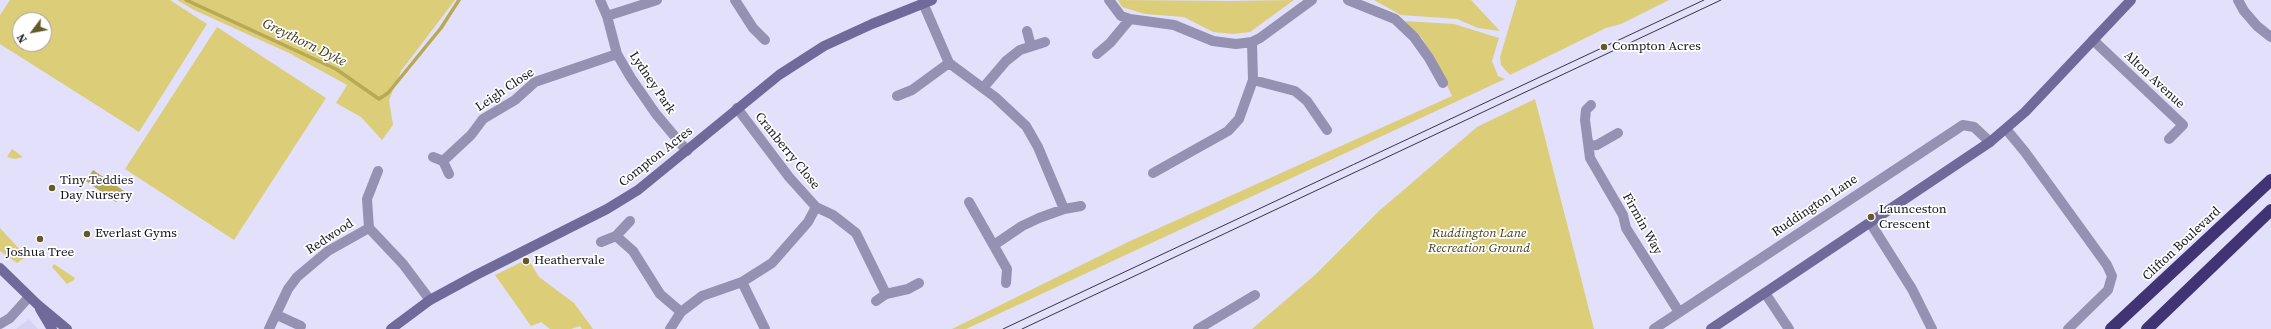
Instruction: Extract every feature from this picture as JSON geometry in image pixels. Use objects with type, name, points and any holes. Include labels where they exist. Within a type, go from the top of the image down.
[{"type":"highway","name":"Clifton Boulevard","points":[[2112,329],[2271,180]]},
{"type":"highway","points":[[2147,329],[2271,210]]},
{"type":"main road","points":[[1711,329],[1871,224],[1990,142],[2006,129],[2131,0]]},
{"type":"main road","name":"Compton Acres","points":[[391,329],[430,300],[524,249],[607,209],[638,190],[687,151],[736,108],[780,74],[824,46],[928,2]]},
{"type":"main road","points":[[0,268],[29,297],[67,329]]},
{"type":"main road","points":[[37,304],[52,329]]},
{"type":"street","name":"Lydney Park","points":[[600,0],[607,16],[617,54],[630,78],[656,114],[687,151]]},
{"type":"street","points":[[607,16],[657,0]]},
{"type":"street","points":[[735,0],[753,28],[765,40]]},
{"type":"street","points":[[1109,0],[1121,16],[1130,19],[1174,25],[1213,41],[1236,44],[1252,42],[1312,0]]},
{"type":"street","points":[[1348,0],[1395,19],[1414,37],[1425,52],[1443,83]]},
{"type":"street","points":[[2238,0],[2248,16],[2271,37]]},
{"type":"street","points":[[928,2],[949,63],[983,88],[1026,126],[1038,147],[1064,209]]},
{"type":"street","points":[[1097,54],[1110,43],[1130,19]]},
{"type":"street","points":[[1027,31],[1031,46]]},
{"type":"street","name":"Alton Avenue","points":[[2093,40],[2183,125],[2169,139]]},
{"type":"street","points":[[983,88],[1006,60],[1031,46],[1045,42]]},
{"type":"street","points":[[1153,174],[1228,131],[1238,119],[1253,80],[1252,42]]},
{"type":"street","name":"Leigh Close","points":[[443,161],[471,135],[483,119],[515,100],[535,82],[617,54]]},
{"type":"street","points":[[896,96],[912,90],[949,63]]},
{"type":"street","points":[[1253,80],[1295,91],[1307,101],[1327,130]]},
{"type":"street","name":"Firmin Way","points":[[1591,105],[1586,110],[1585,120],[1590,158],[1623,215],[1626,228],[1679,312]]},
{"type":"street","name":"Cranberry Close","points":[[670,329],[681,312],[702,296],[742,282],[772,263],[808,222],[816,207],[790,177],[736,108]]},
{"type":"street","name":"Ruddington Lane","points":[[1654,329],[1963,125],[1974,127],[1990,142]]},
{"type":"street","points":[[2006,129],[2025,152],[2107,265],[2112,276],[2108,290],[2068,329]]},
{"type":"street","points":[[1589,146],[1597,145],[1618,133]]},
{"type":"street","points":[[433,157],[443,161],[449,174]]},
{"type":"street","points":[[369,228],[367,199],[378,171]]},
{"type":"street","points":[[969,202],[1007,269],[1006,283]]},
{"type":"street","points":[[994,245],[1022,226],[1064,209],[1081,206]]},
{"type":"street","points":[[816,207],[833,215],[856,233],[886,294]]},
{"type":"street","points":[[602,242],[616,236],[630,221]]},
{"type":"street","points":[[1871,224],[1915,293],[1932,329]]},
{"type":"street","name":"Redwood","points":[[269,329],[277,315],[288,289],[297,276],[328,251],[369,228],[403,264],[430,300]]},
{"type":"street","points":[[616,236],[633,251],[660,294],[681,312]]},
{"type":"street","points":[[742,282],[765,329]]},
{"type":"street","points":[[876,301],[886,294],[908,289],[919,283]]},
{"type":"street","points":[[1766,293],[1790,329]]},
{"type":"street","points":[[1198,329],[1255,295]]},
{"type":"street","points":[[0,324],[10,318],[29,297]]},
{"type":"street","points":[[277,315],[301,326]]},
{"type":"shaded area","points":[[93,170],[124,191],[116,202],[86,181]]},
{"type":"shaded area","points":[[29,319],[38,329],[16,329]]},
{"type":"green space","points":[[10,0],[170,0],[207,24],[139,132],[13,52],[52,52],[52,12],[12,12],[12,52],[0,44],[0,15]]},
{"type":"green space","points":[[177,0],[455,0],[401,71],[389,100],[393,125],[382,140],[361,117],[336,103],[347,85],[289,53],[194,10]]},
{"type":"green space","points":[[1118,0],[1294,0],[1250,32],[1234,34],[1213,32],[1184,17],[1145,14],[1122,7]]},
{"type":"green space","points":[[1374,0],[1471,0],[1500,31],[1478,28],[1457,19],[1401,15]]},
{"type":"green space","points":[[1517,0],[1669,0],[1621,24],[1606,28],[1510,75],[1501,65],[1500,57]]},
{"type":"green space","points":[[1404,21],[1454,24],[1499,38],[1492,61],[1498,76],[1505,79],[966,329],[952,329],[1128,242],[1452,96],[1436,62],[1422,38]]},
{"type":"green space","points":[[217,27],[326,98],[234,240],[125,169]]},
{"type":"green space","name":"Ruddington Lane Recreation Ground","points":[[1535,99],[1594,329],[1252,329],[1316,274],[1379,211],[1477,127]]},
{"type":"green space","points":[[12,149],[23,157],[15,159],[7,157]]},
{"type":"green space","points":[[0,228],[23,253],[24,258],[17,263],[0,251]]},
{"type":"green space","points":[[528,259],[539,277],[574,303],[593,329],[582,329],[580,326],[571,329],[550,329],[541,322],[531,326],[495,275]]},
{"type":"green space","points":[[54,264],[75,278],[74,280],[67,284],[52,267]]},
{"type":"waterway","name":"Greythorn Dyke","points":[[186,0],[336,69],[379,99],[388,93],[441,28],[459,0]]},
{"type":"tram line","points":[[1003,329],[1704,0]]},
{"type":"tram line","points":[[1022,329],[1721,0]]},
{"type":"place","name":"Compton Acres","points":[[1604,47]]},
{"type":"place","name":"Tiny Teddies Day Nursery","points":[[52,188]]},
{"type":"place","name":"Launceston Crescent","points":[[1871,217]]},
{"type":"place","name":"Everlast Gyms","points":[[87,234]]},
{"type":"place","name":"Joshua Tree","points":[[40,239]]},
{"type":"place","name":"Heathervale","points":[[526,261]]}]
